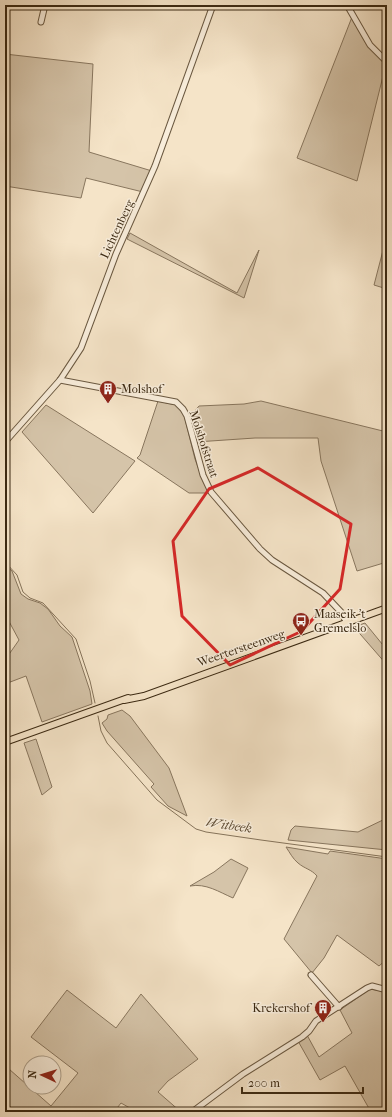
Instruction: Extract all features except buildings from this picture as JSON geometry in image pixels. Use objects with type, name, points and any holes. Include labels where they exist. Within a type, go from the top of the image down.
[{"type":"main road","name":"Weertersteenweg","points":[[5,742],[124,700],[144,696],[387,608]]},
{"type":"street","points":[[41,22],[45,5]]},
{"type":"street","name":"Lichtenberg","points":[[5,442],[60,380],[81,348],[116,254],[155,166],[213,5]]},
{"type":"street","points":[[347,5],[370,45],[387,62]]},
{"type":"street","name":"Molshofstraat","points":[[60,380],[176,402],[187,416],[203,475],[211,492],[260,549],[272,560],[323,592],[341,612],[347,623]]},
{"type":"street","points":[[311,975],[339,1007]]},
{"type":"street","points":[[192,1112],[243,1074],[302,1037],[316,1021],[367,988],[372,986],[387,990]]},
{"type":"highlighted area","points":[[258,468],[351,524],[340,589],[302,631],[230,665],[182,616],[173,541],[209,489]]},
{"type":"shaded area","points":[[352,17],[375,54],[386,64],[357,181],[297,158]]},
{"type":"shaded area","points":[[5,54],[93,64],[89,152],[152,171],[143,192],[86,178],[81,198],[5,186]]},
{"type":"shaded area","points":[[130,233],[237,293],[259,250],[244,298],[127,239]]},
{"type":"shaded area","points":[[387,235],[387,289],[374,285]]},
{"type":"shaded area","points":[[158,401],[176,405],[184,415],[195,459],[203,481],[210,493],[189,493],[137,458],[140,455]]},
{"type":"shaded area","points":[[261,401],[387,432],[387,562],[357,571],[321,461],[318,438],[255,438],[196,442],[192,428],[192,419],[199,406],[244,404]]},
{"type":"shaded area","points":[[46,405],[135,461],[93,513],[22,432]]},
{"type":"shaded area","points":[[5,565],[12,571],[21,594],[28,599],[40,603],[48,609],[60,626],[72,637],[90,691],[92,704],[42,722],[26,676],[5,684],[5,660],[19,640],[5,614]]},
{"type":"shaded area","points":[[365,623],[387,650],[387,665],[354,627]]},
{"type":"shaded area","points":[[122,710],[130,716],[169,768],[187,816],[168,806],[151,787],[154,784],[107,731],[102,723],[107,719],[108,715]]},
{"type":"shaded area","points":[[36,739],[52,787],[42,795],[24,743]]},
{"type":"shaded area","points":[[387,818],[387,850],[288,840],[291,830],[295,826],[358,832]]},
{"type":"shaded area","points":[[286,847],[328,854],[330,851],[387,859],[387,959],[379,966],[337,935],[324,958],[312,973],[284,939],[317,876],[296,861]]},
{"type":"shaded area","points":[[231,859],[248,868],[233,898],[207,887],[196,885],[190,886],[214,872]]},
{"type":"shaded area","points":[[370,989],[387,992],[387,1112],[371,1112],[345,1066],[320,1080],[298,1041],[307,1035],[319,1057],[352,1033],[340,1010]]},
{"type":"shaded area","points":[[67,990],[116,1028],[141,994],[198,1059],[168,1081],[158,1092],[181,1112],[137,1112],[121,1103],[114,1112],[55,1112],[51,1107],[49,1112],[16,1112],[5,1102],[5,1075],[9,1069],[22,1080],[22,1095],[39,1095],[51,1106],[60,1095],[62,1095],[62,1093],[78,1073],[62,1061],[62,1055],[54,1055],[31,1037]]},
{"type":"waterway","points":[[5,562],[17,575],[23,592],[30,598],[43,603],[76,639],[90,681],[95,703]]},
{"type":"waterway","name":"Witbeek","points":[[98,716],[101,731],[107,743],[157,800],[196,829],[206,832],[387,857]]},
{"type":"place","name":"Molshof","points":[[108,404]]},
{"type":"place","name":"Maaseik 't Gremelslo","points":[[301,636]]},
{"type":"place","name":"Krekershof","points":[[323,1023]]}]
